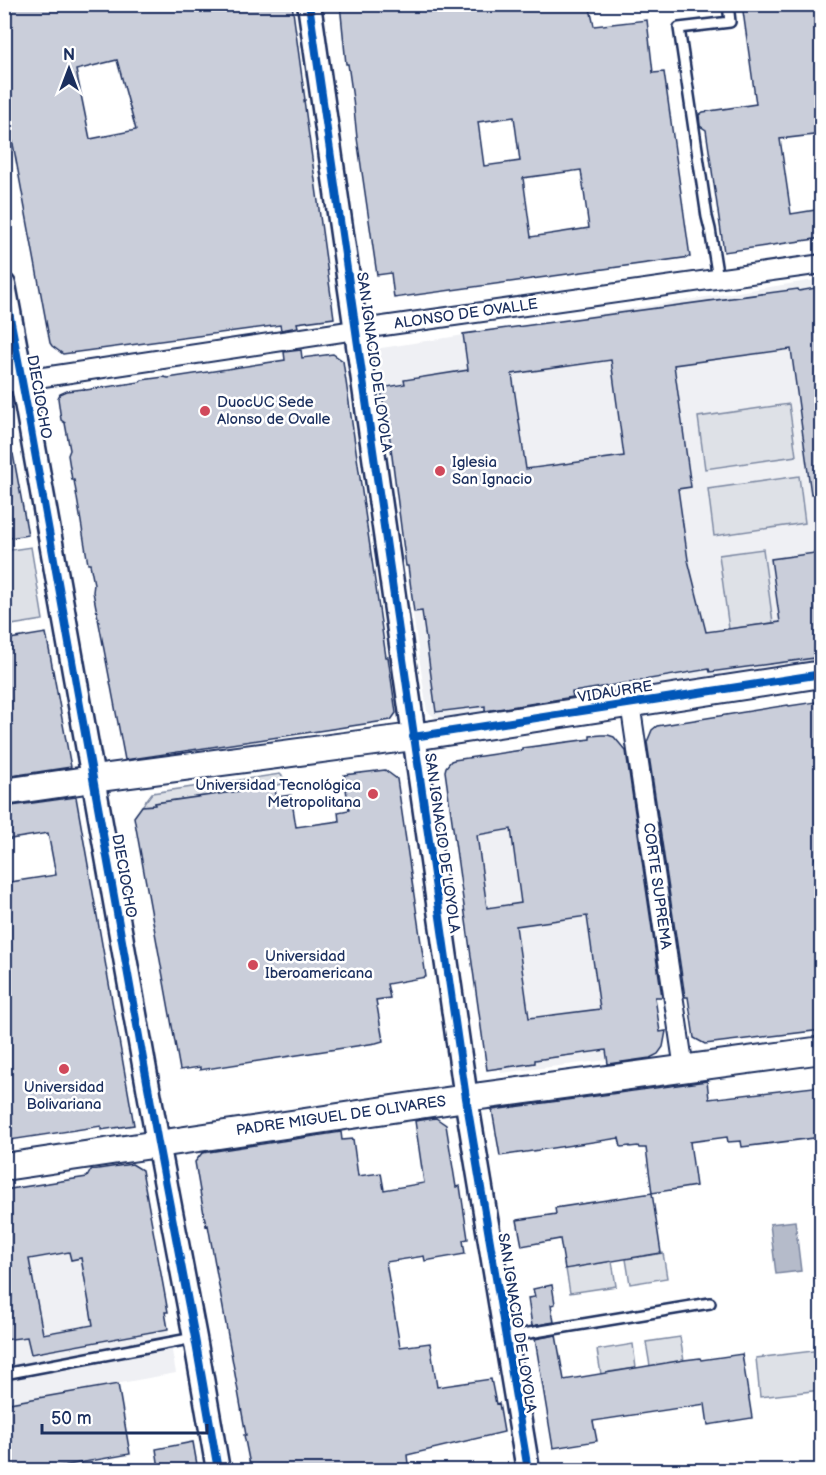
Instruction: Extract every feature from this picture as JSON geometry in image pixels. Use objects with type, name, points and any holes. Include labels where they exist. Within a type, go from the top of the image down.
[{"type":"main road","name":"VIDAURRE","points":[[4,792],[413,737],[822,674]]},
{"type":"main road","name":"PADRE MIGUEL DE OLIVARES","points":[[4,1167],[465,1098],[822,1050]]},
{"type":"street","name":"SAN IGNACIO DE LOYOLA","points":[[309,4],[465,1098],[528,1470]]},
{"type":"street","name":"ALONSO DE OVALLE","points":[[13,382],[355,330],[822,264]]},
{"type":"street","name":"DIECIOCHO","points":[[4,285],[13,382],[93,779],[218,1470]]},
{"type":"street","name":"CORTE SUPREMA","points":[[630,703],[684,1069]]},
{"type":"lane","points":[[718,279],[679,28],[730,22],[728,4]]},
{"type":"lane","points":[[505,1337],[710,1303]]},
{"type":"lane","points":[[4,1374],[195,1338]]},
{"type":"shaded area","points":[[821,279],[821,660],[438,720],[427,711],[375,349]]},
{"type":"shaded area","points":[[789,404],[796,456],[705,469],[698,417]]},
{"type":"shaded area","points":[[799,476],[805,523],[714,536],[708,489]]},
{"type":"shaded area","points":[[31,547],[43,620],[5,626],[5,551]]},
{"type":"shaded area","points":[[763,549],[773,623],[729,629],[719,555]]},
{"type":"shaded area","points":[[280,774],[289,783],[260,788],[260,790],[142,806],[152,793]]},
{"type":"shaded area","points":[[572,804],[607,1060],[501,1073],[500,1068],[487,1070],[453,827]]},
{"type":"shaded area","points":[[132,1164],[142,1170],[168,1312],[165,1313],[176,1373],[5,1404],[5,1190],[87,1177],[91,1170]]},
{"type":"shaded area","points":[[663,1253],[667,1278],[630,1284],[626,1259]]},
{"type":"shaded area","points":[[612,1261],[616,1286],[570,1293],[566,1269]]},
{"type":"shaded area","points":[[680,1337],[684,1361],[650,1366],[646,1342]]},
{"type":"shaded area","points":[[633,1344],[636,1368],[609,1372],[609,1378],[602,1380],[597,1350]]},
{"type":"shaded area","points":[[821,1350],[821,1390],[760,1397],[756,1358]]},
{"type":"water","points":[[795,1221],[801,1271],[776,1274],[770,1224]]},
{"type":"building","points":[[4,4],[292,4],[334,318],[297,323],[298,327],[281,330],[280,325],[63,354],[50,343],[4,87]],"holes":[[[117,60],[136,130],[90,139],[76,70]]]},
{"type":"building","points":[[340,4],[589,4],[594,26],[647,20],[653,73],[664,72],[690,257],[394,298],[391,273],[377,275],[348,64],[346,64]],"holes":[[[514,117],[520,161],[484,166],[478,122]],[[581,170],[589,228],[531,237],[523,178]]]},
{"type":"building","points":[[742,4],[822,4],[822,134],[780,139],[791,214],[822,209],[822,238],[724,252],[706,130],[700,126],[699,115],[703,112],[756,104]]},
{"type":"building","points":[[822,287],[822,494],[811,494],[791,349],[674,365],[691,487],[678,489],[688,560],[706,632],[780,622],[771,559],[822,552],[822,657],[710,672],[709,669],[572,692],[573,697],[485,711],[485,706],[436,712],[422,611],[414,612],[408,566],[406,566],[387,417],[385,418],[381,388],[405,384],[404,380],[468,370],[463,334],[798,289],[799,291]],"holes":[[[611,360],[624,456],[526,469],[512,374]]]},
{"type":"building","points":[[301,350],[302,358],[333,354],[343,361],[396,713],[391,720],[125,760],[93,592],[94,584],[90,564],[88,564],[74,480],[72,480],[68,455],[70,450],[65,423],[61,420],[58,398],[60,394],[67,391],[285,360],[284,352]]},
{"type":"building","points":[[13,454],[28,535],[4,539],[4,455]]},
{"type":"building","points":[[46,633],[71,767],[4,777],[4,640]]},
{"type":"building","points":[[822,701],[822,857],[815,858],[822,890],[822,1030],[705,1044],[694,1038],[688,997],[685,997],[647,742],[652,730],[657,726]]},
{"type":"building","points":[[590,736],[614,737],[626,751],[662,997],[655,997],[660,1032],[666,1031],[663,1047],[658,1054],[650,1058],[608,1064],[606,1050],[535,1060],[535,1063],[487,1070],[446,767],[454,760],[590,739]],"holes":[[[511,829],[521,903],[487,908],[477,835]],[[587,916],[600,1009],[529,1018],[516,926]]]},
{"type":"building","points":[[385,770],[397,779],[426,977],[387,984],[390,998],[376,1000],[383,1041],[200,1070],[200,1067],[180,1070],[134,817],[142,806],[155,805],[155,803],[275,786],[276,797],[291,795],[296,827],[339,821],[338,812],[349,810],[344,775]]},
{"type":"building","points":[[76,797],[134,1125],[101,1130],[101,1126],[4,1141],[4,883],[56,875],[48,833],[4,840],[4,807]]},
{"type":"building","points":[[707,1081],[709,1099],[822,1086],[822,1137],[742,1147],[741,1141],[728,1142],[727,1137],[690,1142],[696,1186],[652,1193],[646,1148],[621,1147],[619,1138],[500,1156],[492,1110]]},
{"type":"building","points":[[436,1118],[446,1125],[456,1187],[460,1186],[468,1239],[463,1240],[465,1254],[425,1261],[424,1256],[386,1262],[400,1347],[430,1343],[437,1387],[491,1379],[496,1404],[499,1403],[504,1432],[407,1455],[406,1467],[387,1470],[251,1470],[195,1162],[202,1153],[341,1132],[342,1140],[353,1139],[358,1176],[381,1173],[384,1190],[424,1183],[415,1121]]},
{"type":"building","points":[[132,1164],[142,1170],[168,1312],[165,1312],[168,1329],[31,1354],[27,1337],[4,1340],[4,1190],[87,1177],[91,1170]],"holes":[[[69,1252],[71,1260],[81,1258],[93,1325],[43,1334],[29,1259]]]},
{"type":"building","points":[[652,1193],[661,1253],[565,1269],[560,1239],[522,1246],[517,1220],[556,1214],[555,1208]]},
{"type":"building","points":[[552,1285],[555,1304],[551,1305],[554,1322],[532,1326],[528,1298],[535,1297],[533,1289]]},
{"type":"building","points":[[556,1335],[564,1380],[684,1360],[742,1354],[752,1418],[708,1425],[705,1404],[593,1421],[597,1441],[553,1448],[535,1339]]},
{"type":"building","points":[[118,1384],[130,1454],[40,1470],[4,1470],[4,1404]]},
{"type":"building","points":[[193,1442],[198,1470],[159,1468],[156,1449]]},
{"type":"cycle path","points":[[309,4],[466,1098],[528,1470]]},
{"type":"cycle path","points":[[4,285],[218,1470]]},
{"type":"cycle path","points":[[413,737],[822,674]]},
{"type":"place","name":"DuocUC Sede Alonso de Ovalle","points":[[205,411]]},
{"type":"place","name":"Iglesia San Ignacio","points":[[440,471]]},
{"type":"place","name":"Universidad Tecnológica Metropolitana","points":[[373,794]]},
{"type":"place","name":"Universidad Iberoamericana","points":[[253,965]]},
{"type":"place","name":"Universidad Bolivariana","points":[[64,1069]]}]
